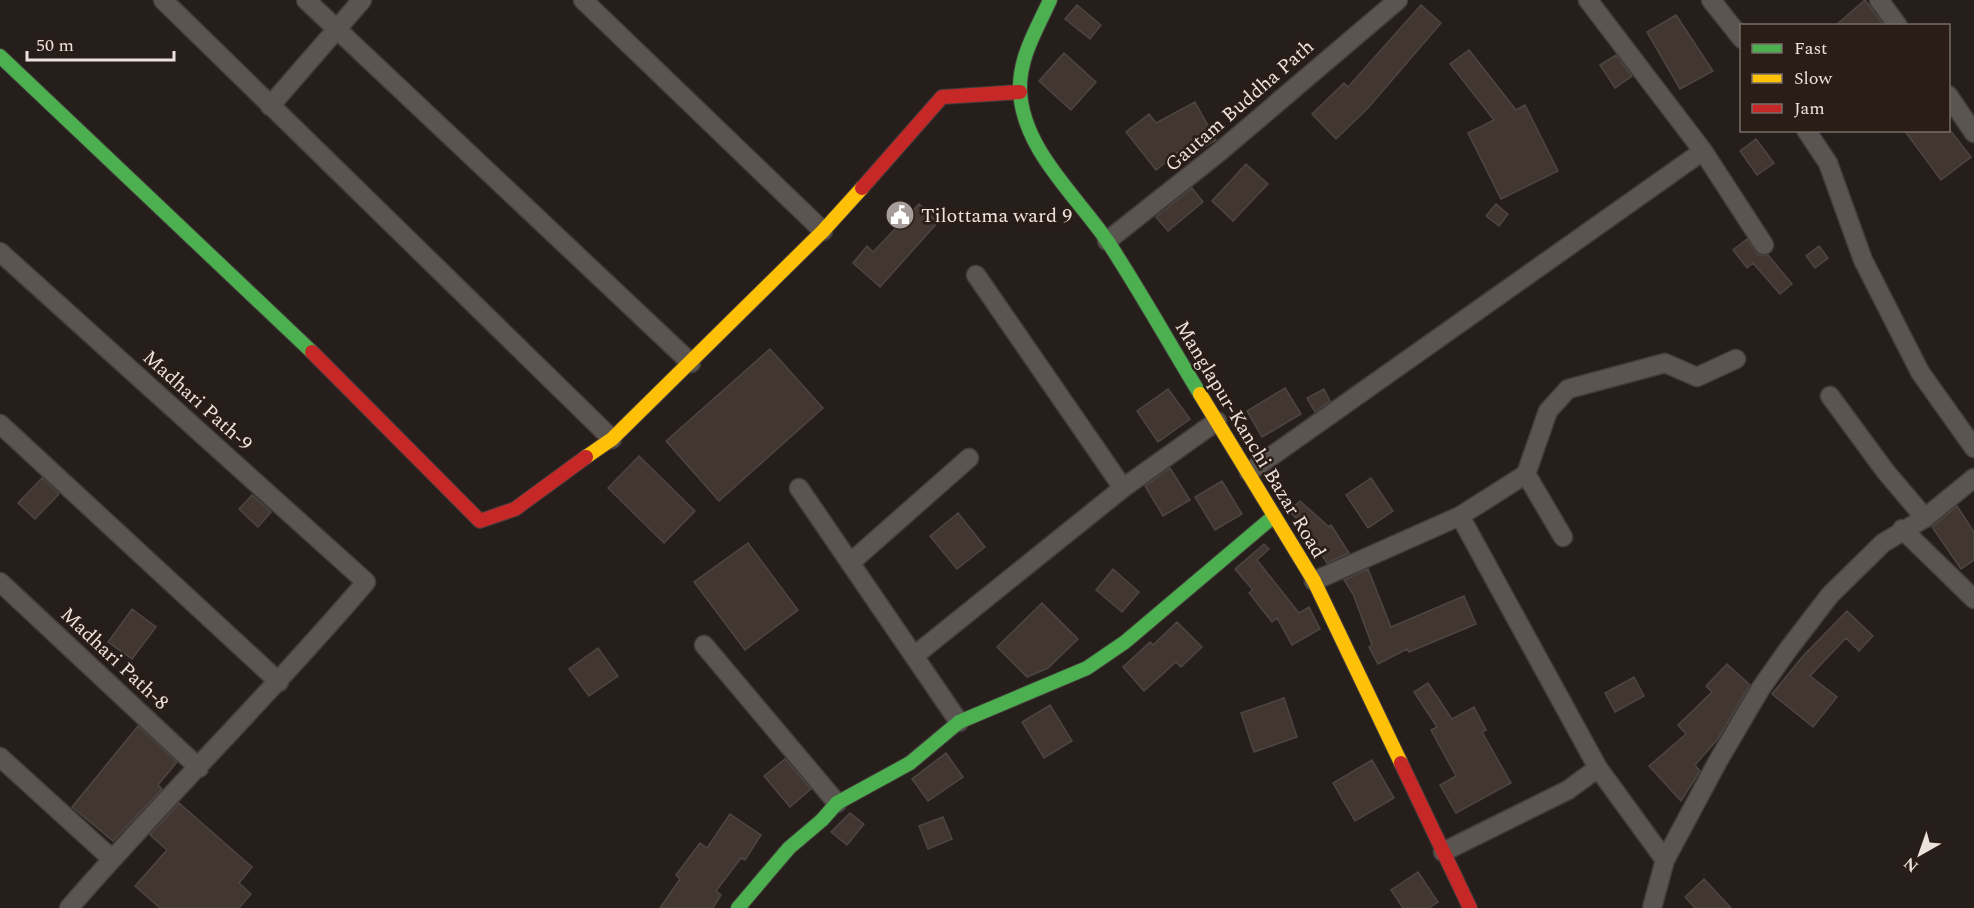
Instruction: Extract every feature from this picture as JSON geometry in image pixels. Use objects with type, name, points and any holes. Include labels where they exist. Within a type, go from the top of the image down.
[{"type":"street","points":[[163,0],[612,439]]},
{"type":"street","points":[[306,0],[691,363]]},
{"type":"street","points":[[270,106],[362,0]]},
{"type":"street","points":[[583,0],[823,231]]},
{"type":"street","name":"Manglapur-Kanchi Bazar Road","points":[[1050,0],[1022,65],[1020,92],[1028,125],[1040,150],[1107,241],[1314,581],[1470,908]]},
{"type":"street","name":"Gautam Buddha Path","points":[[1107,241],[1217,154],[1398,0]]},
{"type":"street","points":[[1588,0],[1703,151],[1764,245]]},
{"type":"street","points":[[1711,0],[1740,36]]},
{"type":"street","points":[[1879,0],[1897,24]]},
{"type":"street","points":[[0,56],[280,320],[480,521],[515,509],[612,439],[823,231],[942,97],[1020,92]]},
{"type":"street","points":[[1950,97],[1974,133]]},
{"type":"street","points":[[1807,132],[1828,163],[1863,260],[1920,372],[1974,447]]},
{"type":"street","points":[[1249,472],[1703,151]]},
{"type":"street","name":"Madhari Path-9","points":[[0,252],[366,582],[279,682]]},
{"type":"street","points":[[976,275],[1123,488]]},
{"type":"street","points":[[1314,581],[1460,516],[1526,474],[1548,411],[1568,388],[1665,363],[1696,376],[1736,359]]},
{"type":"street","points":[[1830,396],[1886,472],[1925,518]]},
{"type":"street","points":[[914,656],[1123,488],[1217,421]]},
{"type":"street","points":[[0,424],[279,682],[112,858],[69,908]]},
{"type":"street","points":[[850,563],[969,458]]},
{"type":"street","points":[[1526,474],[1563,537]]},
{"type":"street","points":[[1652,908],[1665,860],[1718,761],[1761,688],[1787,651],[1830,595],[1883,543],[1902,529],[1925,518],[1974,478]]},
{"type":"street","points":[[799,488],[959,722]]},
{"type":"street","points":[[738,908],[789,848],[822,820],[837,803],[910,763],[959,722],[1087,668],[1125,642],[1274,516]]},
{"type":"street","points":[[1460,516],[1598,768],[1665,860]]},
{"type":"street","points":[[1902,529],[1974,599]]},
{"type":"street","name":"Madhari Path-8","points":[[0,582],[199,768]]},
{"type":"street","points":[[704,645],[837,803]]},
{"type":"street","points":[[0,757],[112,858]]},
{"type":"street","points":[[1443,852],[1568,790],[1598,768]]},
{"type":"building","points":[[1865,0],[1883,24],[1837,24]]},
{"type":"building","points":[[1077,5],[1101,25],[1090,39],[1065,19]]},
{"type":"building","points":[[1421,5],[1441,23],[1368,108],[1336,139],[1312,114],[1344,83],[1348,87]]},
{"type":"building","points":[[1676,15],[1713,71],[1680,89],[1647,32]]},
{"type":"building","points":[[1469,50],[1516,110],[1525,105],[1558,171],[1501,199],[1468,133],[1494,120],[1450,64]]},
{"type":"building","points":[[1064,53],[1096,82],[1071,110],[1039,81]]},
{"type":"building","points":[[1616,55],[1632,76],[1615,88],[1600,65]]},
{"type":"building","points":[[1195,102],[1216,140],[1184,159],[1180,151],[1156,170],[1126,132],[1149,114],[1156,123]]},
{"type":"building","points":[[1950,130],[1971,157],[1941,180],[1905,132],[1950,132]]},
{"type":"building","points":[[1756,139],[1774,163],[1757,175],[1740,151]]},
{"type":"building","points":[[1246,164],[1268,184],[1233,221],[1212,201]]},
{"type":"building","points":[[1192,188],[1203,202],[1168,231],[1156,217]]},
{"type":"building","points":[[919,204],[938,222],[880,287],[853,263],[867,246],[873,252]]},
{"type":"building","points":[[1496,204],[1508,214],[1499,226],[1486,216]]},
{"type":"building","points":[[1747,239],[1758,255],[1768,255],[1792,284],[1780,294],[1753,263],[1747,268],[1733,250]]},
{"type":"building","points":[[1819,246],[1828,258],[1815,268],[1806,256]]},
{"type":"building","points":[[770,349],[823,408],[719,501],[666,441]]},
{"type":"building","points":[[1285,388],[1301,414],[1262,437],[1247,411]]},
{"type":"building","points":[[1168,389],[1190,419],[1158,442],[1137,411]]},
{"type":"building","points":[[1324,389],[1330,401],[1315,412],[1307,398]]},
{"type":"building","points":[[639,456],[695,511],[664,543],[608,488]]},
{"type":"building","points":[[1170,468],[1190,500],[1163,516],[1145,486]]},
{"type":"building","points":[[42,478],[59,494],[35,519],[18,503]]},
{"type":"building","points":[[1371,478],[1393,511],[1368,528],[1346,495]]},
{"type":"building","points":[[1222,481],[1242,514],[1215,530],[1195,497]]},
{"type":"building","points":[[252,495],[271,512],[258,527],[239,509]]},
{"type":"building","points":[[1300,501],[1329,527],[1331,525],[1349,553],[1327,563],[1303,525],[1289,511]]},
{"type":"building","points":[[1957,506],[1974,532],[1974,560],[1961,569],[1932,527]]},
{"type":"building","points":[[958,513],[985,547],[957,569],[930,536]]},
{"type":"building","points":[[748,543],[798,610],[745,650],[694,582]]},
{"type":"building","points":[[1264,544],[1269,549],[1257,560],[1299,613],[1309,607],[1320,629],[1292,645],[1277,618],[1272,622],[1249,593],[1253,590],[1235,569]]},
{"type":"building","points":[[1113,569],[1139,592],[1122,612],[1096,590]]},
{"type":"building","points":[[1368,569],[1391,627],[1464,596],[1476,624],[1409,652],[1407,649],[1378,664],[1369,647],[1372,645],[1353,594],[1344,580]]},
{"type":"building","points":[[1042,603],[1078,639],[1048,668],[1027,677],[997,647]]},
{"type":"building","points":[[132,609],[156,627],[132,659],[108,642]]},
{"type":"building","points":[[1847,611],[1873,636],[1859,651],[1846,638],[1810,676],[1837,697],[1813,727],[1772,694],[1803,656]]},
{"type":"building","points":[[1177,622],[1202,647],[1181,667],[1176,662],[1144,691],[1123,667],[1150,642],[1153,645]]},
{"type":"building","points":[[598,648],[618,676],[589,696],[569,669]]},
{"type":"building","points":[[1727,664],[1750,685],[1717,740],[1695,765],[1700,771],[1681,801],[1649,766],[1686,734],[1678,725],[1712,692],[1706,686]]},
{"type":"building","points":[[1634,677],[1644,696],[1615,712],[1605,693]]},
{"type":"building","points":[[1428,683],[1452,719],[1474,707],[1486,730],[1482,732],[1511,783],[1456,813],[1440,785],[1456,776],[1431,730],[1437,727],[1414,692]]},
{"type":"building","points":[[1284,698],[1297,737],[1254,752],[1241,713]]},
{"type":"building","points":[[1050,705],[1072,741],[1044,758],[1022,722]]},
{"type":"building","points":[[138,726],[177,762],[158,785],[162,789],[113,841],[72,807]]},
{"type":"building","points":[[946,753],[963,777],[928,801],[912,779]]},
{"type":"building","points":[[785,759],[811,789],[790,807],[764,776]]},
{"type":"building","points":[[1372,760],[1394,798],[1355,821],[1333,783]]},
{"type":"building","points":[[179,803],[252,867],[239,883],[251,894],[239,908],[160,908],[135,886],[167,850],[150,835]]},
{"type":"building","points":[[850,813],[864,824],[847,845],[831,832]]},
{"type":"building","points":[[730,814],[761,835],[745,860],[741,858],[716,891],[721,895],[713,908],[660,908],[680,879],[676,875],[700,843],[707,848]]},
{"type":"building","points":[[943,817],[952,839],[928,849],[919,826]]},
{"type":"building","points":[[1418,872],[1438,902],[1429,908],[1403,908],[1391,890]]},
{"type":"building","points":[[1704,879],[1731,908],[1695,908],[1685,897]]},
{"type":"traffic: fast","points":[[1050,0],[1030,44],[1020,78],[1023,112],[1030,132],[1053,171],[1108,242],[1200,394]]},
{"type":"traffic: fast","points":[[0,56],[312,352]]},
{"type":"traffic: fast","points":[[738,908],[789,848],[822,820],[837,803],[910,763],[959,722],[1087,668],[1125,642],[1274,516]]},
{"type":"traffic: slow","points":[[586,457],[612,439],[823,231],[862,188]]},
{"type":"traffic: slow","points":[[1200,394],[1314,581],[1401,763]]},
{"type":"traffic: jam","points":[[862,188],[942,97],[1020,92]]},
{"type":"traffic: jam","points":[[312,352],[480,521],[515,509],[586,457]]},
{"type":"traffic: jam","points":[[1401,763],[1470,908]]},
{"type":"place","name":"Tilottama ward 9","points":[[900,215]]}]
